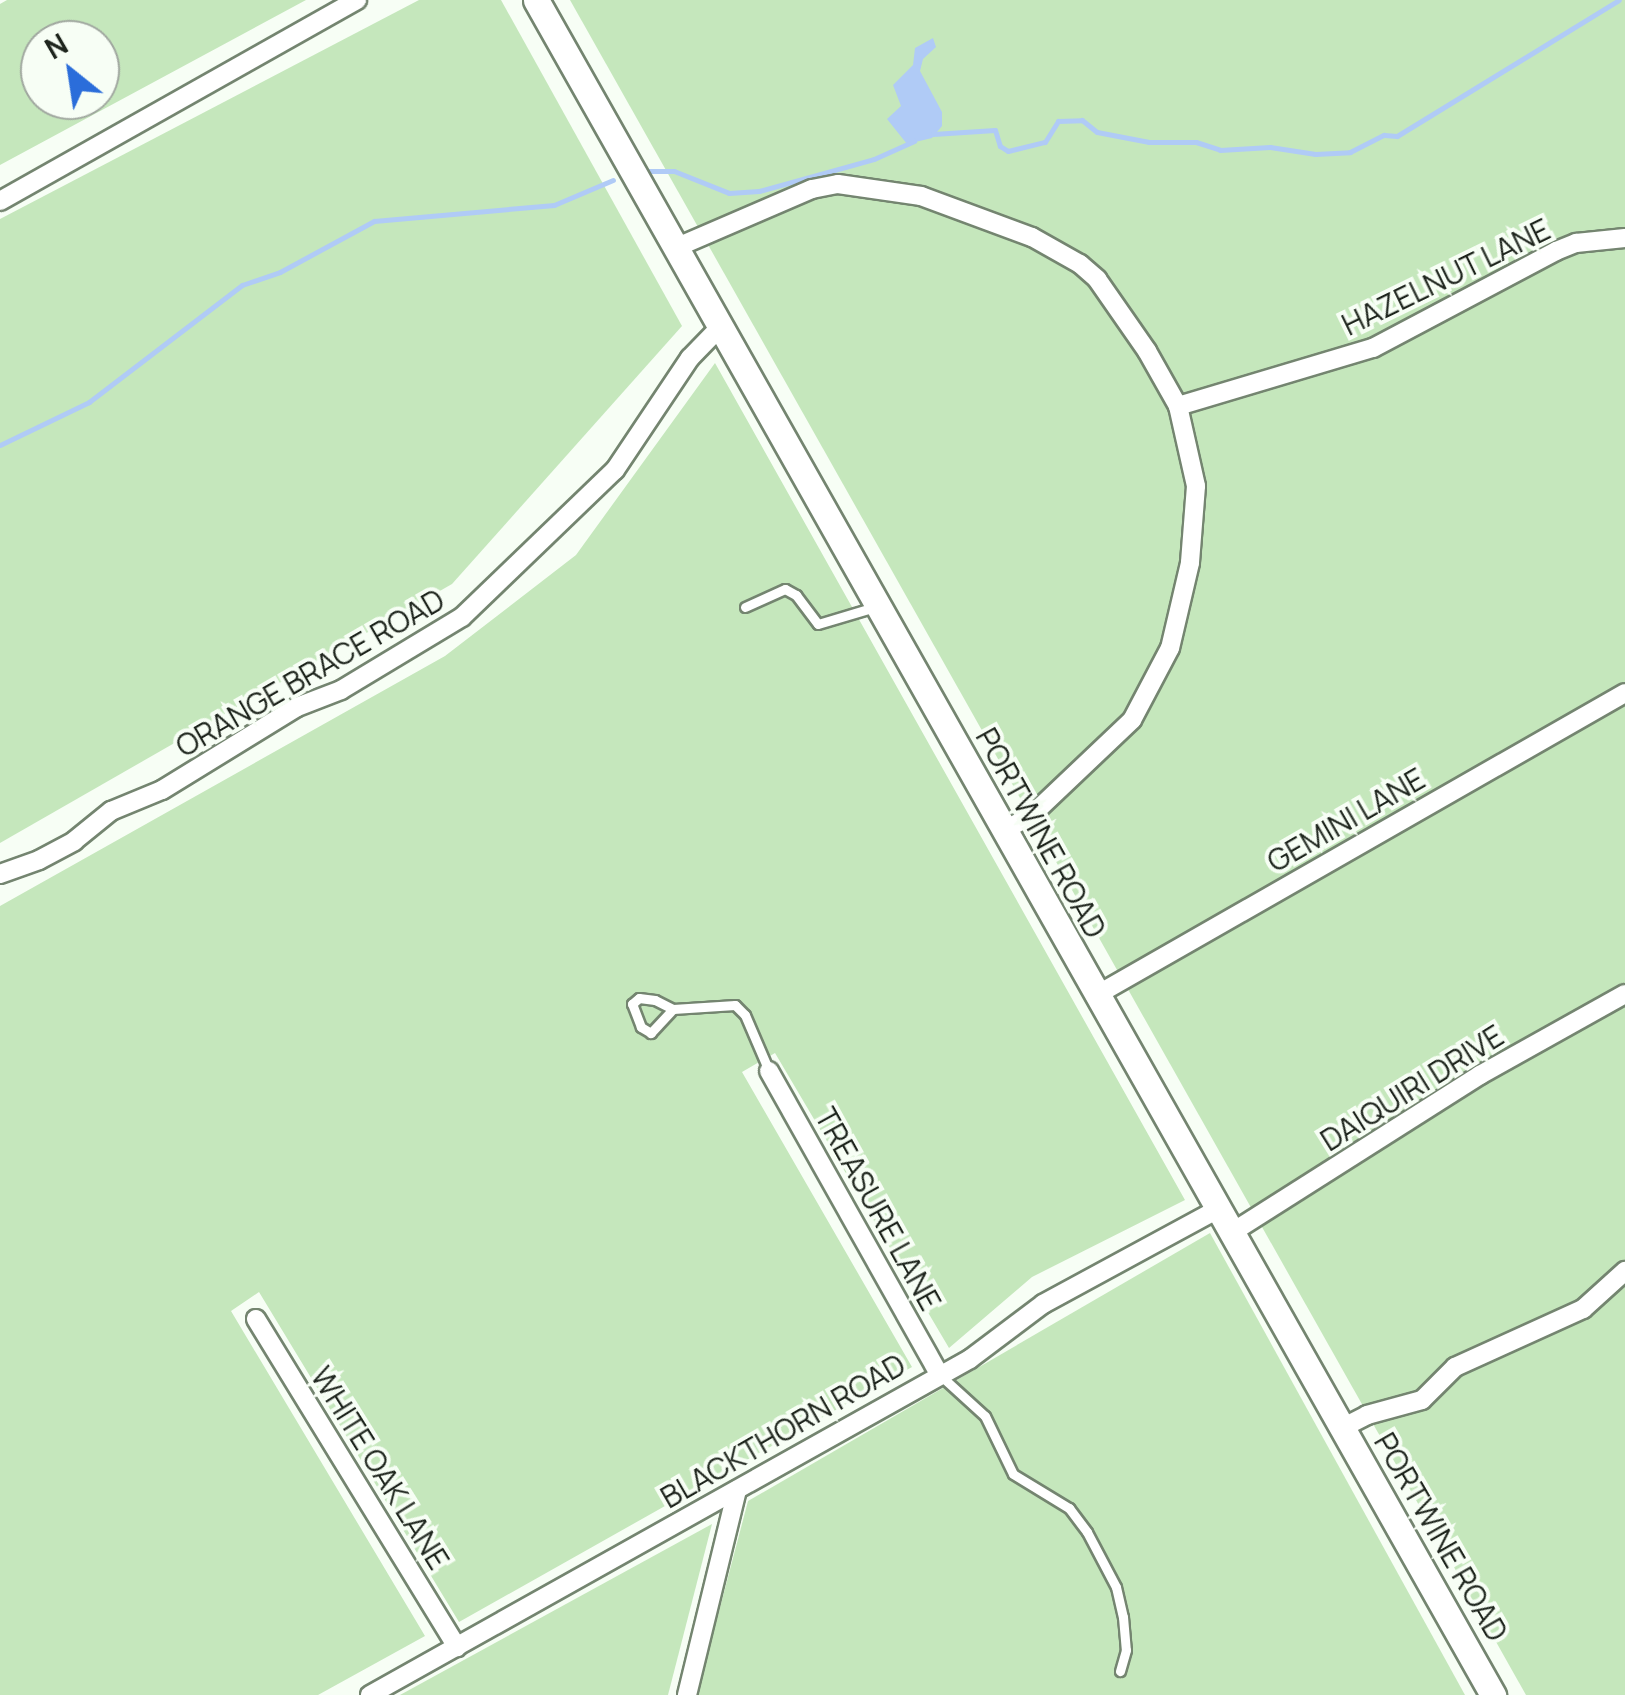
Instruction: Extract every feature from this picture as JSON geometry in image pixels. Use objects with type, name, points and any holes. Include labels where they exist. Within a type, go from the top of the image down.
[{"type":"street","points":[[0,202],[357,0]]},
{"type":"street","name":"PORTWINE ROAD","points":[[536,0],[1094,996],[1494,1695]]},
{"type":"street","points":[[675,248],[812,188],[838,184],[921,196],[1032,237],[1080,264],[1132,327],[1178,406],[1196,486],[1197,511],[1170,648],[1132,720],[1043,806],[1004,831]]},
{"type":"street","name":"HAZELNUT LANE","points":[[1178,406],[1373,348],[1556,251],[1576,243],[1625,238]]},
{"type":"street","name":"ORANGE BRACE ROAD","points":[[0,874],[39,860],[74,841],[110,811],[179,781],[298,707],[342,690],[462,617],[615,470],[690,358],[721,326]]},
{"type":"street","name":"GEMINI LANE","points":[[1094,996],[1625,693]]},
{"type":"street","name":"DAIQUIRI DRIVE","points":[[1231,1233],[1480,1075],[1625,994]]},
{"type":"street","name":"TREASURE LANE","points":[[769,1072],[939,1374]]},
{"type":"street","name":"BLACKTHORN ROAD","points":[[370,1695],[997,1342],[1043,1304],[1218,1209]]},
{"type":"street","points":[[1342,1428],[1367,1415],[1422,1400],[1455,1367],[1583,1309],[1625,1271]]},
{"type":"street","name":"WHITE OAK LANE","points":[[256,1319],[457,1647]]},
{"type":"street","points":[[687,1695],[737,1490]]},
{"type":"lane","points":[[744,607],[790,590],[812,621],[827,624],[878,606]]},
{"type":"lane","points":[[673,1009],[651,1033],[641,1027],[632,1004],[639,998],[655,1000],[673,1009],[735,1006],[745,1014],[769,1072]]},
{"type":"lane","points":[[939,1374],[985,1416],[1013,1474],[1069,1508],[1087,1532],[1120,1602],[1126,1650],[1120,1671]]},
{"type":"green space","points":[[7,0],[306,0],[120,100],[120,20],[20,20],[20,120],[83,120],[0,165],[0,4]]},
{"type":"green space","points":[[419,0],[501,0],[682,326],[452,584],[0,843],[0,219]]},
{"type":"green space","points":[[570,0],[1625,0],[1625,1695],[1526,1695]]},
{"type":"green space","points":[[715,363],[1185,1200],[1032,1277],[949,1348],[775,1053],[742,1072],[912,1367],[459,1622],[259,1292],[231,1311],[425,1636],[318,1695],[0,1695],[0,906],[445,656],[576,555]]},
{"type":"green space","points":[[1210,1233],[1465,1695],[697,1695],[748,1501]]},
{"type":"green space","points":[[712,1524],[668,1695],[400,1695]]},
{"type":"water","points":[[933,38],[936,47],[923,59],[920,71],[942,112],[942,126],[932,138],[907,144],[887,119],[901,106],[893,85],[913,65],[915,48]]},
{"type":"waterway","points":[[933,134],[995,130],[1000,146],[1008,151],[1045,142],[1058,121],[1082,120],[1097,132],[1149,142],[1196,142],[1220,150],[1270,147],[1315,154],[1350,152],[1384,135],[1397,136],[1619,0]]},
{"type":"waterway","points":[[648,171],[674,171],[729,193],[759,191],[874,159],[914,141]]},
{"type":"waterway","points":[[0,445],[89,402],[242,285],[280,272],[374,221],[554,205],[613,180]]}]
